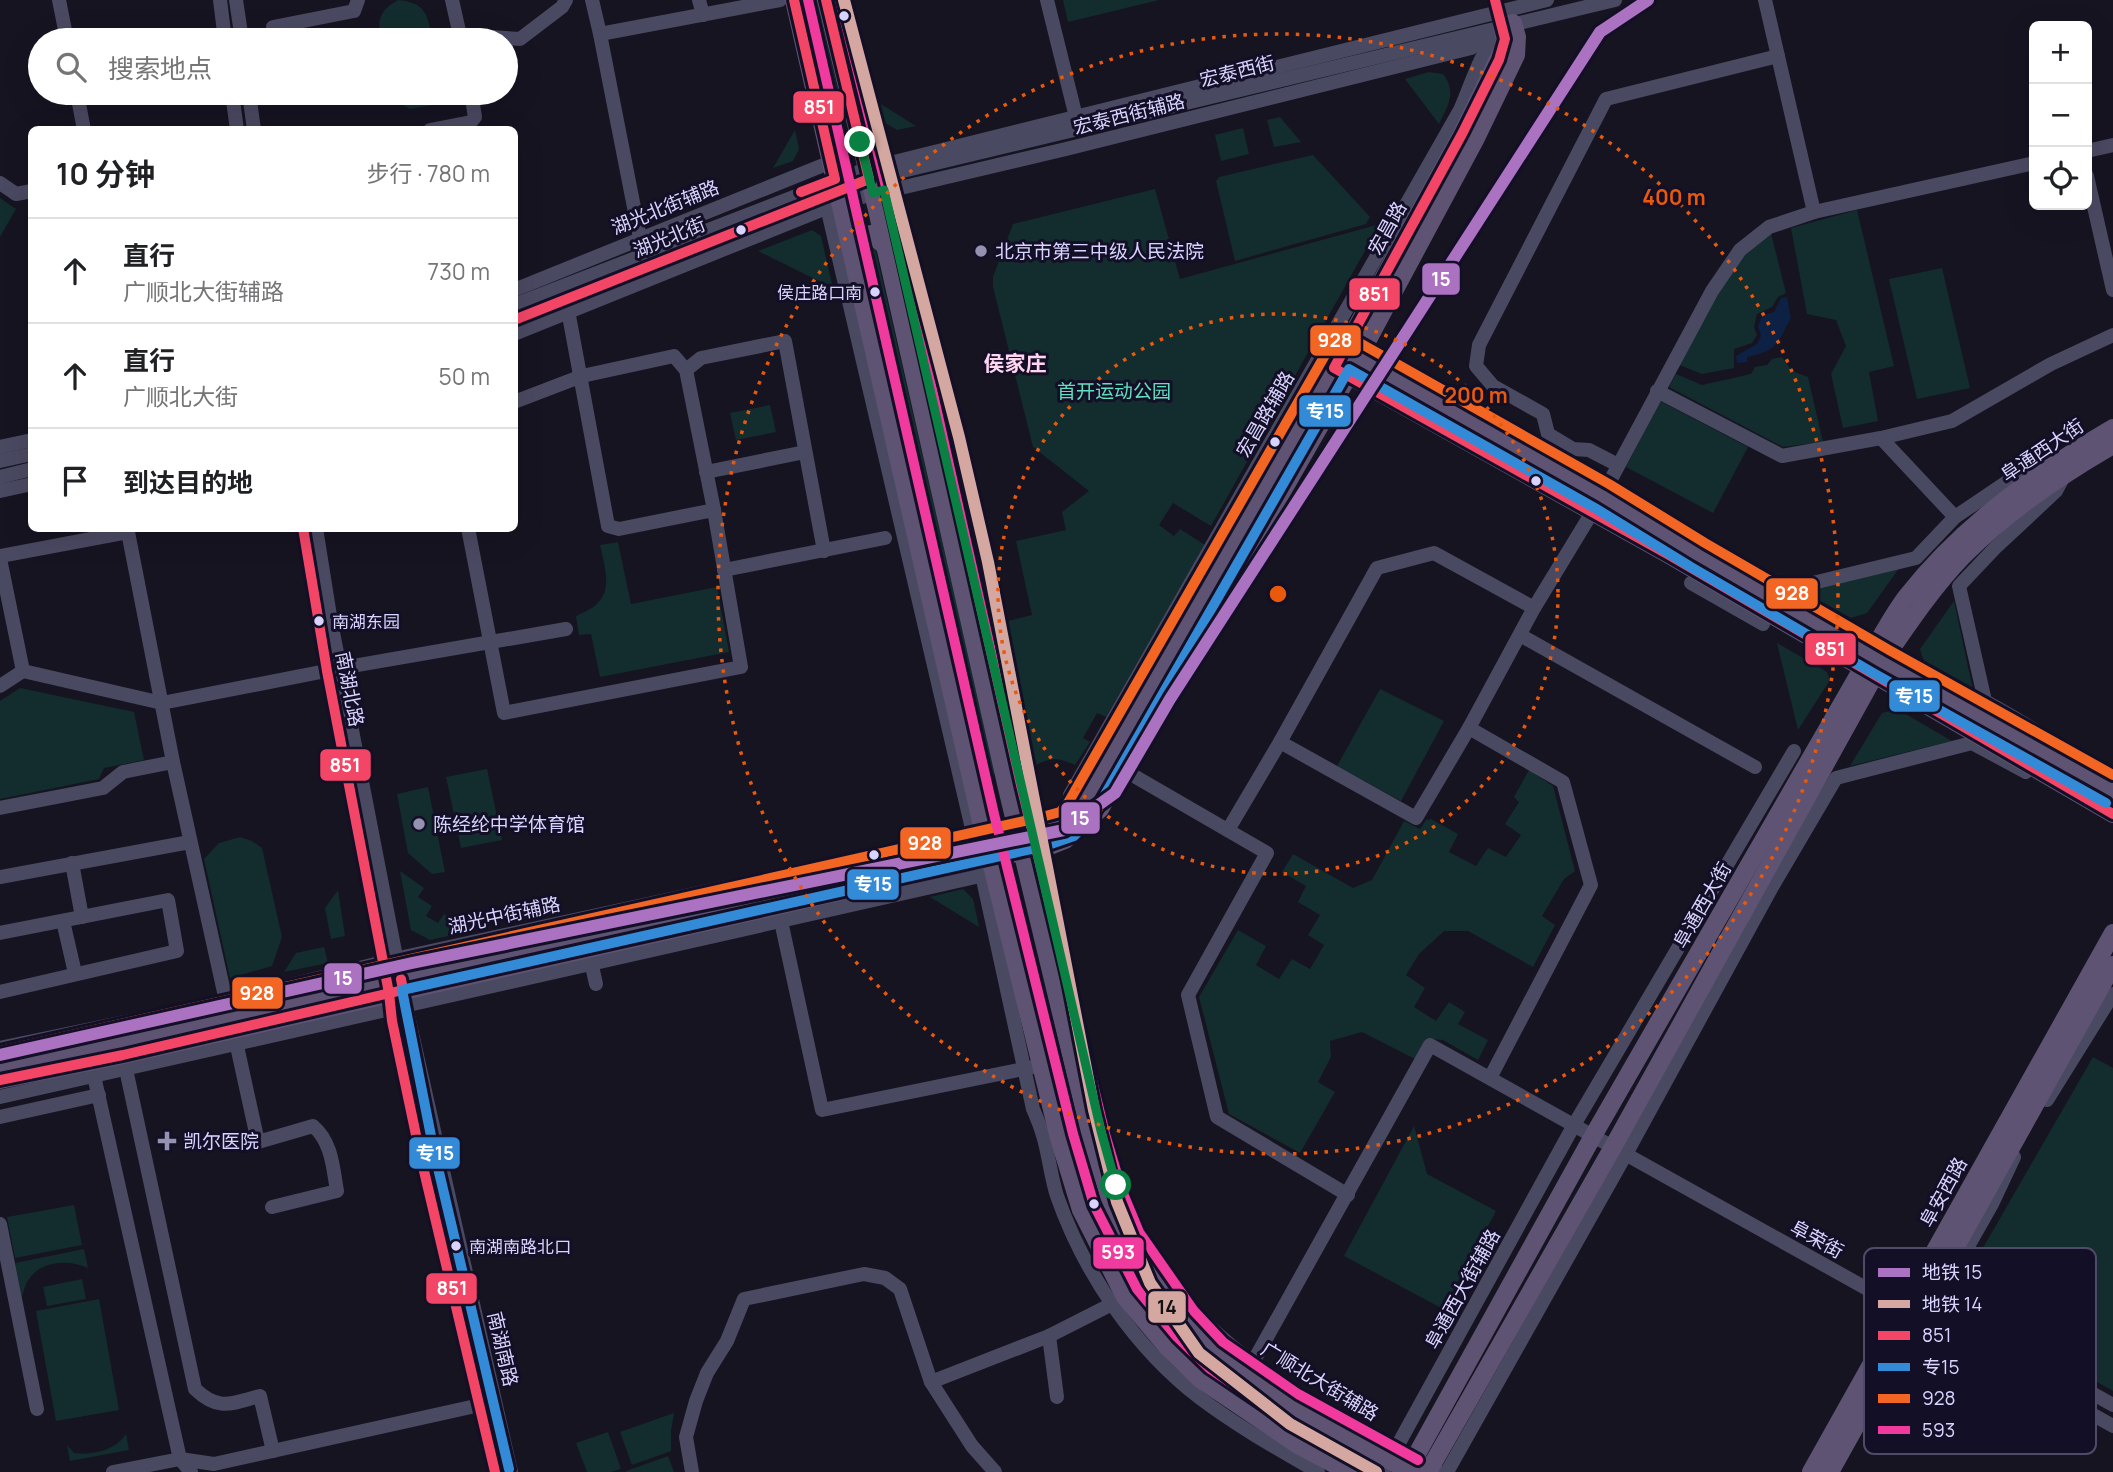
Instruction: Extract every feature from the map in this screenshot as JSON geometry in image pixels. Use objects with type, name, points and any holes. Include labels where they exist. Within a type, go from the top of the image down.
[{"type":"main road","points":[[794,0],[976,794],[983,853],[1006,914],[1034,1067],[1081,1210],[1119,1301],[1200,1379],[1298,1445],[1344,1469],[1353,1467],[1360,1454],[1353,1440]]},
{"type":"main road","points":[[826,0],[851,107],[873,183],[1007,788],[1029,841],[1036,906],[1091,1138],[1105,1185],[1127,1239],[1163,1283],[1183,1320],[1214,1353],[1291,1406],[1390,1460],[1410,1468]]},
{"type":"main road","name":"宏昌路","points":[[1029,841],[1065,840],[1100,809],[1351,354],[1499,60],[1505,39],[1504,12]]},
{"type":"main road","points":[[820,114],[832,127],[845,124],[851,107]]},
{"type":"main road","points":[[853,255],[857,237],[871,234],[885,246]]},
{"type":"main road","points":[[1351,354],[1597,504],[1872,665],[2113,814]]},
{"type":"main road","points":[[1342,371],[1597,504]]},
{"type":"main road","name":"宏昌路","points":[[1067,824],[1079,812],[1342,371]]},
{"type":"main road","name":"阜通西大街","points":[[1436,1471],[1620,1150],[1906,598],[1941,556],[1981,518],[2061,467],[2113,428]]},
{"type":"main road","name":"阜通西大街","points":[[2061,467],[2113,445]]},
{"type":"main road","points":[[1673,549],[1732,561]]},
{"type":"main road","points":[[1673,549],[1691,583]]},
{"type":"main road","points":[[1872,665],[2113,791]]},
{"type":"main road","name":"阜通西大街","points":[[1410,1468],[1593,1136],[1872,665]]},
{"type":"main road","points":[[976,794],[991,801],[1003,798],[1007,788]]},
{"type":"main road","points":[[8,1079],[93,1069],[235,1037],[394,984],[590,956],[1029,841],[1067,824]]},
{"type":"main road","points":[[1006,914],[1008,904],[1017,894],[1025,895],[1036,906]]},
{"type":"main road","points":[[8,1079],[394,984],[778,907]]},
{"type":"main road","name":"阜安西路","points":[[1949,1248],[2113,933]]},
{"type":"main road","name":"阜安西路","points":[[1953,1248],[2113,965]]},
{"type":"main road","points":[[1046,1154],[1059,1138]]},
{"type":"main road","name":"阜安西路","points":[[1811,1472],[1864,1392]]},
{"type":"main road","name":"阜安西路","points":[[1829,1472],[1864,1408]]},
{"type":"street","points":[[59,0],[65,28]]},
{"type":"street","points":[[220,0],[224,28]]},
{"type":"street","points":[[236,0],[240,28]]},
{"type":"street","points":[[273,27],[354,10],[358,0]]},
{"type":"street","points":[[453,0],[458,28]]},
{"type":"street","points":[[518,39],[562,7],[566,0]]},
{"type":"street","points":[[592,0],[640,238]]},
{"type":"street","points":[[699,0],[703,15]]},
{"type":"street","points":[[600,34],[780,0]]},
{"type":"street","points":[[1047,0],[1076,117]]},
{"type":"street","name":"宏泰西街","points":[[835,188],[873,183],[1547,0]]},
{"type":"street","name":"宏泰西街","points":[[873,183],[1076,117],[1504,12],[1615,0]]},
{"type":"street","points":[[1765,0],[1814,212]]},
{"type":"street","name":"宏昌路辅路","points":[[1067,824],[1070,796],[1460,110],[1482,52],[1504,12]]},
{"type":"street","points":[[1618,465],[1589,450],[1573,449],[1548,433],[1543,414],[1493,386],[1476,366],[1479,345],[1606,99],[1777,56]]},
{"type":"street","points":[[80,105],[84,126]]},
{"type":"street","points":[[234,105],[236,126]]},
{"type":"street","points":[[251,105],[253,126]]},
{"type":"street","points":[[450,126],[471,122],[475,117],[473,105]]},
{"type":"street","points":[[2092,150],[2113,145]]},
{"type":"street","points":[[1280,742],[1416,818],[1469,728],[1534,608],[1597,504],[1712,290],[1740,250],[1769,227],[1814,212],[2029,164]]},
{"type":"street","points":[[0,183],[16,194],[28,192]]},
{"type":"street","points":[[518,331],[566,300],[835,188],[873,183]]},
{"type":"street","name":"广顺北大街辅路","points":[[873,183],[1029,841],[1116,1185],[1163,1283],[1209,1328],[1252,1364],[1390,1460]]},
{"type":"street","points":[[835,188],[983,853],[1034,1067],[1033,1108],[1044,1139],[1057,1195],[1075,1238],[1119,1301],[1138,1338],[1164,1366],[1199,1397],[1241,1427],[1318,1472]]},
{"type":"street","name":"湖光北街辅路","points":[[518,288],[640,238],[835,188]]},
{"type":"street","name":"湖光北街","points":[[518,318],[835,188]]},
{"type":"street","points":[[2092,198],[2113,290]]},
{"type":"street","points":[[566,300],[608,526],[619,529],[714,510]]},
{"type":"street","name":"湖光北街","points":[[518,305],[566,300]]},
{"type":"street","points":[[1657,391],[1782,456],[1881,438],[1952,421],[2050,364],[2113,335]]},
{"type":"street","points":[[686,370],[701,358],[785,341],[824,551]]},
{"type":"street","points":[[469,532],[503,713],[741,667],[686,370],[674,356],[582,376],[518,400]]},
{"type":"street","points":[[1881,438],[1955,517]]},
{"type":"street","points":[[0,447],[28,441]]},
{"type":"street","points":[[706,472],[805,452]]},
{"type":"street","points":[[0,461],[28,455]]},
{"type":"street","points":[[1732,561],[1784,590],[1916,558],[1955,517],[2032,466],[2061,467],[2056,491],[1959,586],[1985,701],[2028,726],[2061,750],[2076,772]]},
{"type":"street","points":[[0,477],[28,470]]},
{"type":"street","points":[[0,491],[28,485]]},
{"type":"street","points":[[23,671],[0,557],[128,532],[173,762],[226,1001]]},
{"type":"street","name":"南湖北路","points":[[304,532],[334,670],[394,984]]},
{"type":"street","name":"南湖北路","points":[[317,532],[334,670]]},
{"type":"street","points":[[724,570],[884,538]]},
{"type":"street","points":[[1228,830],[1377,568],[1434,553],[1534,608]]},
{"type":"street","points":[[1691,583],[1763,624]]},
{"type":"street","points":[[0,685],[23,671],[162,703],[566,629]]},
{"type":"street","points":[[1520,635],[1755,766]]},
{"type":"street","points":[[1469,728],[1563,782],[1591,886],[1490,1078]]},
{"type":"street","points":[[1620,1150],[1836,778],[1972,743],[2039,779],[2066,787]]},
{"type":"street","name":"阜通西大街辅路","points":[[1390,1460],[1574,1125],[1794,751]]},
{"type":"street","points":[[0,808],[103,788],[123,772],[173,762]]},
{"type":"street","points":[[1122,769],[1267,853],[1188,995],[1217,1117],[1348,1195],[1252,1364]]},
{"type":"street","name":"湖光中街辅路","points":[[0,1048],[226,1001],[394,984],[1029,841]]},
{"type":"street","points":[[0,877],[190,842]]},
{"type":"street","points":[[72,863],[82,917]]},
{"type":"street","points":[[0,933],[168,900],[177,951],[0,992]]},
{"type":"street","points":[[778,907],[822,1110],[1034,1067]]},
{"type":"street","points":[[63,921],[75,973]]},
{"type":"street","points":[[590,956],[596,984]]},
{"type":"street","name":"南湖南路","points":[[394,984],[511,1472]]},
{"type":"street","name":"南湖南路","points":[[394,984],[423,1167],[495,1472]]},
{"type":"street","points":[[1967,1248],[1992,1204],[2020,1144],[2113,994]]},
{"type":"street","points":[[235,1037],[258,1142],[313,1126],[321,1133],[329,1150],[337,1191],[272,1208]]},
{"type":"street","name":"阜荣街","points":[[1348,1195],[1430,1045],[1864,1288]]},
{"type":"street","points":[[125,1062],[195,1390],[208,1401],[223,1405],[260,1396],[273,1451]]},
{"type":"street","points":[[93,1069],[180,1459],[191,1472]]},
{"type":"street","points":[[0,1097],[8,1079]]},
{"type":"street","points":[[0,1117],[99,1095]]},
{"type":"street","points":[[0,1224],[37,1409]]},
{"type":"street","points":[[692,1472],[686,1437],[696,1401],[707,1373],[727,1341],[744,1299],[864,1274],[885,1278],[900,1289],[931,1382],[971,1446],[995,1472]]},
{"type":"street","points":[[931,1382],[1049,1336],[1119,1301]]},
{"type":"street","points":[[1049,1336],[1057,1397]]},
{"type":"street","points":[[113,1472],[180,1459],[214,1464],[480,1405],[494,1395]]},
{"type":"street","points":[[2096,1395],[2113,1405]]},
{"type":"street","name":"阜荣街","points":[[2096,1417],[2113,1426]]},
{"type":"street","points":[[1410,1468],[1436,1471]]},
{"type":"green space","points":[[398,0],[415,4],[424,12],[430,28],[379,28],[381,17],[387,8]]},
{"type":"green space","points":[[802,0],[817,0],[843,112],[842,120],[833,122],[829,116]]},
{"type":"green space","points":[[1063,0],[1159,0],[1068,22]]},
{"type":"green space","points":[[1429,72],[1443,74],[1450,87],[1450,99],[1439,124],[1405,79]]},
{"type":"green space","points":[[876,101],[916,126],[897,130],[880,120]]},
{"type":"green space","points":[[403,105],[432,105],[410,109]]},
{"type":"green space","points":[[1280,117],[1301,142],[1274,147],[1267,120]]},
{"type":"green space","points":[[1243,128],[1249,154],[1221,161],[1215,135]]},
{"type":"green space","points":[[795,130],[799,149],[793,161],[773,168]]},
{"type":"green space","points":[[1313,155],[1370,217],[1366,224],[1235,261],[1216,181],[1219,177]]},
{"type":"green space","name":"首开运动公园","points":[[1155,189],[1180,279],[1380,224],[1211,526],[1173,503],[1159,525],[1174,536],[1180,529],[1205,545],[1106,717],[1097,713],[1083,738],[1090,742],[1075,765],[1051,760],[1027,769],[997,624],[1032,615],[1016,541],[1066,530],[1062,512],[1089,491],[1033,447],[993,287],[993,277],[1013,224]]},
{"type":"green space","points":[[0,198],[16,209],[0,237]]},
{"type":"green space","points":[[1857,210],[1894,366],[1869,372],[1878,421],[1843,428],[1831,374],[1846,346],[1836,320],[1807,314],[1791,228]]},
{"type":"green space","points":[[812,230],[821,236],[833,288],[758,251]]},
{"type":"green space","points":[[1771,233],[1786,293],[1778,297],[1772,307],[1757,314],[1754,327],[1757,335],[1752,343],[1734,349],[1734,368],[1702,374],[1677,364],[1728,277],[1748,251]]},
{"type":"green space","points":[[860,241],[874,243],[995,773],[990,781],[980,774]]},
{"type":"green space","points":[[1942,268],[1970,388],[1917,399],[1889,279]]},
{"type":"green space","points":[[1782,357],[1792,371],[1808,377],[1823,442],[1783,447],[1669,387],[1676,374],[1702,385],[1751,374],[1755,367],[1767,365],[1772,359]]},
{"type":"green space","points":[[1660,401],[1748,447],[1713,513],[1626,467]]},
{"type":"green space","points":[[770,405],[776,432],[736,440],[730,413]]},
{"type":"green space","points":[[618,542],[631,604],[717,587],[729,652],[600,677],[591,634],[579,635],[576,616],[597,604],[606,588],[600,545]]},
{"type":"green space","points":[[1900,567],[1867,613],[1851,618],[1802,591]]},
{"type":"green space","points":[[1954,601],[1973,690],[1924,661],[1920,649]]},
{"type":"green space","points":[[1777,643],[1827,672],[1830,680],[1798,730]]},
{"type":"green space","points":[[20,688],[134,712],[144,760],[104,768],[99,779],[0,799],[0,701]]},
{"type":"green space","points":[[1380,689],[1444,721],[1401,801],[1337,766]]},
{"type":"green space","points":[[1897,709],[1952,741],[1850,766],[1882,713]]},
{"type":"green space","points":[[487,769],[502,840],[461,848],[446,777]]},
{"type":"green space","points":[[1529,770],[1553,786],[1575,871],[1564,879],[1542,916],[1555,925],[1533,967],[1468,931],[1444,931],[1419,954],[1406,975],[1425,988],[1414,1007],[1436,1021],[1449,1002],[1465,1012],[1458,1024],[1488,1040],[1478,1060],[1443,1040],[1431,1039],[1415,1059],[1362,1032],[1330,1041],[1331,1057],[1318,1082],[1335,1092],[1300,1153],[1229,1114],[1199,997],[1238,930],[1266,946],[1256,965],[1279,979],[1292,959],[1310,969],[1324,945],[1308,935],[1320,915],[1298,902],[1306,886],[1282,872],[1293,854],[1353,888],[1372,880],[1404,821],[1420,829],[1426,820],[1431,819],[1458,834],[1449,852],[1476,866],[1488,848],[1506,857],[1521,835],[1505,824],[1519,802],[1514,797]]},
{"type":"green space","name":"陈经纶中学体育馆","points":[[428,787],[445,872],[432,874],[408,853],[397,794]]},
{"type":"green space","points":[[240,837],[262,848],[282,937],[272,966],[230,978],[204,859],[219,843]]},
{"type":"green space","points":[[400,871],[424,888],[418,897],[432,906],[426,916],[438,923],[444,914],[456,921],[462,913],[484,928],[430,940],[411,930]]},
{"type":"green space","points":[[963,889],[973,899],[979,927],[930,897]]},
{"type":"green space","points":[[338,890],[345,936],[331,939],[325,908]]},
{"type":"green space","points":[[324,947],[328,963],[284,972],[296,953]]},
{"type":"green space","points":[[1038,972],[1042,975],[1091,1176],[1103,1211],[1131,1264],[1172,1320],[1205,1353],[1240,1383],[1267,1401],[1354,1450],[1356,1456],[1353,1461],[1346,1463],[1277,1424],[1200,1371],[1173,1344],[1125,1284],[1079,1188],[1028,979],[1032,973]]},
{"type":"green space","points":[[2093,1057],[2113,1068],[2113,1391],[2096,1382],[2096,1248],[1983,1248]]},
{"type":"green space","points":[[1414,1126],[1427,1174],[1496,1211],[1443,1309],[1344,1256]]},
{"type":"green space","points":[[74,1205],[82,1245],[15,1258],[7,1217]]},
{"type":"green space","points":[[84,1249],[88,1268],[72,1263],[55,1263],[39,1269],[26,1284],[22,1298],[15,1263]]},
{"type":"green space","points":[[82,1279],[86,1299],[47,1306],[43,1287]]},
{"type":"green space","points":[[99,1299],[119,1410],[56,1421],[36,1311]]},
{"type":"green space","points":[[674,1413],[671,1451],[632,1465],[620,1432]]},
{"type":"green space","points":[[608,1432],[621,1469],[611,1472],[587,1472],[576,1443]]},
{"type":"green space","points":[[126,1434],[129,1450],[70,1461],[67,1445],[74,1453],[95,1452],[116,1444]]},
{"type":"green space","points":[[668,1456],[674,1472],[626,1472],[626,1471]]},
{"type":"water","points":[[1787,297],[1791,318],[1779,340],[1771,349],[1747,357],[1747,362],[1737,363],[1736,356],[1757,344],[1761,336],[1758,326],[1762,316],[1774,312],[1781,298]]},
{"type":"metro line","name":"14","points":[[844,0],[959,437],[988,562],[1094,1110],[1117,1202],[1150,1283],[1199,1353],[1290,1424],[1376,1472]]},
{"type":"metro line","name":"15","points":[[0,1055],[412,963],[1064,830],[1115,793],[1170,699],[1600,32],[1648,0]]},
{"type":"transit line","name":"851","points":[[794,0],[835,179],[801,192]]},
{"type":"transit line","name":"593","points":[[808,0],[994,814],[1073,1134],[1094,1205],[1137,1289],[1177,1337],[1209,1368],[1305,1433],[1356,1460]]},
{"type":"transit line","name":"851","points":[[518,318],[869,179],[826,0]]},
{"type":"transit line","name":"593","points":[[840,0],[891,207],[1021,785],[1105,1134],[1122,1191],[1139,1232],[1194,1311],[1223,1342],[1298,1394],[1418,1460]]},
{"type":"transit line","name":"851","points":[[1495,0],[1505,39],[1499,60],[1462,134],[1334,368],[1669,555],[2113,814]]},
{"type":"transit line","name":"928","points":[[0,1051],[1060,812],[1068,803],[1332,343],[1342,336],[1351,338],[1609,484],[1889,650],[2113,775]]},
{"type":"transit line","name":"专15","points":[[509,1469],[434,1151],[402,990],[1045,846],[1074,836],[1091,819],[1349,369],[1595,508],[1875,674],[2106,803]]},
{"type":"transit line","name":"851","points":[[304,532],[392,1021],[420,1154],[495,1472]]},
{"type":"transit line","name":"851","points":[[0,1080],[123,1055],[403,990],[401,979]]},
{"type":"place","name":"北京市第三中级人民法院","points":[[981,251]]},
{"type":"place","name":"侯庄路口南","points":[[875,292]]},
{"type":"place","name":"南湖东园","points":[[319,621]]},
{"type":"place","name":"陈经纶中学体育馆","points":[[419,824]]},
{"type":"place","name":"凯尔医院","points":[[167,1141]]},
{"type":"place","name":"南湖南路北口","points":[[456,1246]]},
{"type":"district","name":"侯家庄","points":[[1015,364]]},
{"type":"route","points":[[860,142],[873,193],[884,190],[1101,1131],[1116,1185]]}]
